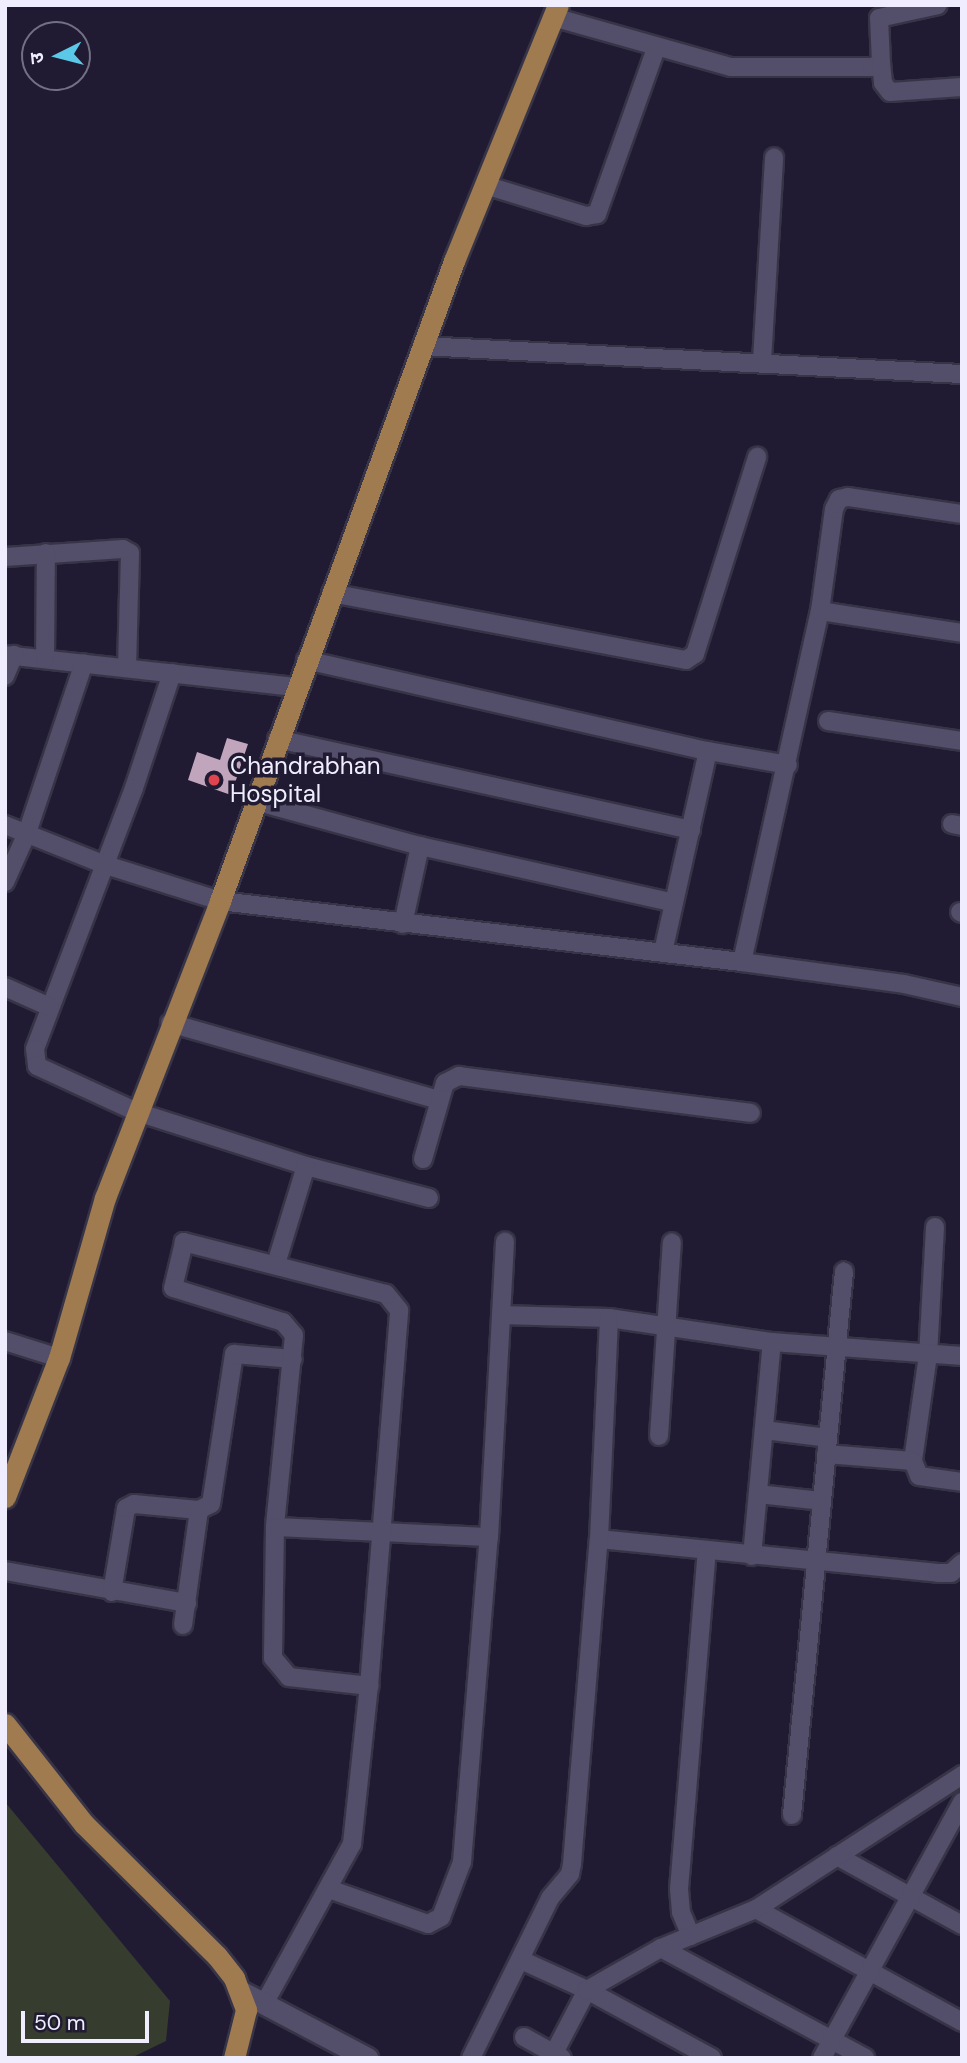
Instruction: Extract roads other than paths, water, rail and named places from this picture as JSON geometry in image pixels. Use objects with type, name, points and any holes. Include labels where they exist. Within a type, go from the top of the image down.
[{"type":"main road","points":[[5,1497],[59,1358],[105,1198],[170,1023],[220,901],[295,687],[422,346],[555,11]]},
{"type":"main road","points":[[5,1724],[84,1824],[218,1956],[240,1992],[245,2028],[234,2058]]},
{"type":"main road","points":[[240,1992],[367,2058]]},
{"type":"street","points":[[938,5],[879,18],[883,83],[890,93],[962,87]]},
{"type":"street","points":[[555,11],[656,48],[750,69],[872,67],[881,63]]},
{"type":"street","points":[[485,185],[586,216],[597,214],[656,48]]},
{"type":"street","points":[[762,361],[775,157]]},
{"type":"street","points":[[422,346],[762,361],[962,374]]},
{"type":"street","points":[[331,593],[686,660],[698,646],[757,457]]},
{"type":"street","points":[[742,962],[788,765],[820,611],[839,499],[864,498],[962,514]]},
{"type":"street","points":[[5,557],[123,549],[130,553],[127,668]]},
{"type":"street","points":[[45,659],[46,553]]},
{"type":"street","points":[[820,611],[962,633]]},
{"type":"street","points":[[5,676],[9,655],[295,687]]},
{"type":"street","points":[[306,660],[708,751],[788,765]]},
{"type":"street","points":[[5,882],[27,833],[84,663]]},
{"type":"street","points":[[172,673],[35,1049],[37,1066],[137,1112],[306,1166],[429,1198]]},
{"type":"street","points":[[828,721],[962,741]]},
{"type":"street","points":[[277,739],[691,830]]},
{"type":"street","points":[[663,952],[708,751]]},
{"type":"street","points":[[255,801],[420,846],[674,903]]},
{"type":"street","points":[[5,825],[103,864],[220,901],[742,962],[904,984],[962,997]]},
{"type":"street","points":[[403,924],[420,846]]},
{"type":"street","points":[[5,987],[50,1007]]},
{"type":"street","points":[[170,1023],[439,1100]]},
{"type":"street","points":[[423,1159],[445,1083],[459,1076],[751,1113]]},
{"type":"street","points":[[276,1264],[306,1166]]},
{"type":"street","points":[[935,1227],[929,1355],[913,1461],[919,1476],[962,1482]]},
{"type":"street","points":[[264,2004],[352,1844],[369,1686],[382,1532],[397,1302],[386,1294],[190,1241],[181,1247],[171,1282],[178,1290],[283,1322],[294,1335],[275,1527],[273,1658],[289,1678],[369,1686]]},
{"type":"street","points":[[329,1889],[418,1922],[435,1923],[441,1917],[462,1861],[489,1537],[505,1241]]},
{"type":"street","points":[[659,1436],[668,1326],[671,1242]]},
{"type":"street","points":[[792,1815],[844,1271]]},
{"type":"street","points":[[501,1315],[609,1318],[772,1342],[962,1356]]},
{"type":"street","points":[[471,2058],[572,1864],[598,1539],[609,1318]]},
{"type":"street","points":[[5,1341],[59,1358]]},
{"type":"street","points":[[752,1556],[772,1342]]},
{"type":"street","points":[[113,1592],[126,1508],[134,1504],[199,1510],[211,1504],[234,1354],[293,1359]]},
{"type":"street","points":[[764,1430],[827,1446],[913,1461]]},
{"type":"street","points":[[758,1494],[821,1501]]},
{"type":"street","points":[[183,1625],[199,1510]]},
{"type":"street","points":[[275,1527],[489,1537]]},
{"type":"street","points":[[598,1539],[938,1573],[951,1573],[962,1563]]},
{"type":"street","points":[[691,1936],[681,1912],[679,1889],[708,1552]]},
{"type":"street","points":[[5,1572],[187,1603]]},
{"type":"street","points":[[524,2037],[558,2056],[587,1990],[660,1948],[756,1909],[962,1775]]},
{"type":"street","points":[[822,2058],[913,1898],[962,1802]]},
{"type":"street","points":[[837,1856],[962,1924]]},
{"type":"street","points":[[756,1909],[869,1974],[962,2022]]},
{"type":"street","points":[[660,1948],[865,2058]]},
{"type":"street","points":[[521,1960],[587,1990],[712,2058]]},
{"type":"place","name":"Chandrabhan Hospital","points":[[214,780]]}]
